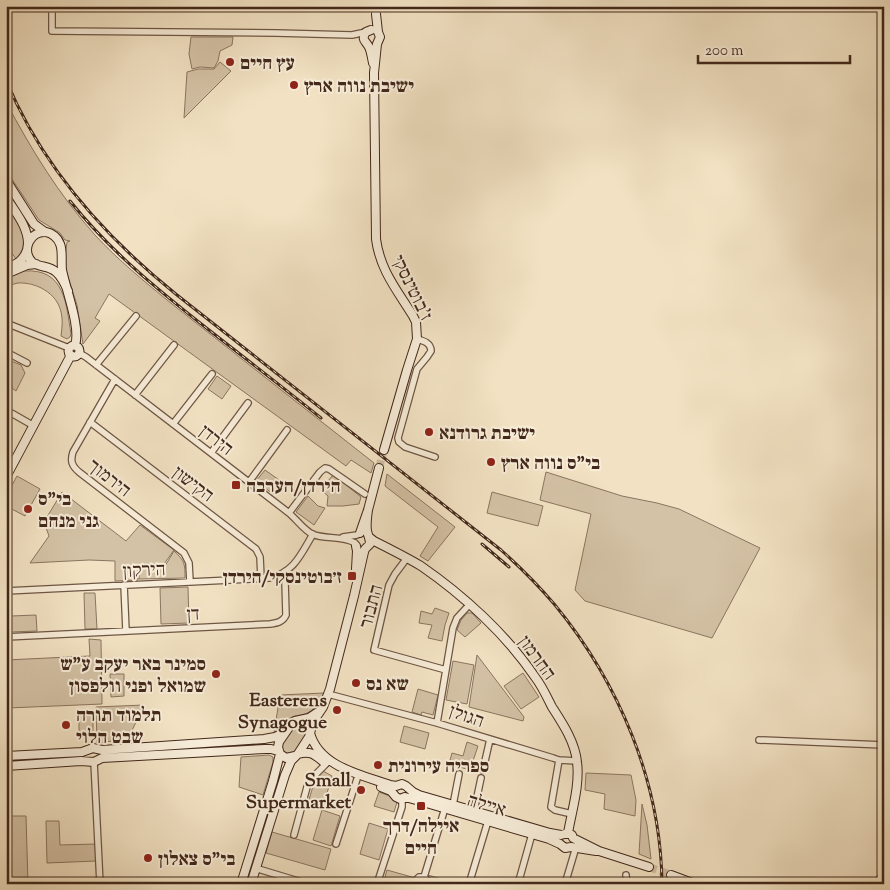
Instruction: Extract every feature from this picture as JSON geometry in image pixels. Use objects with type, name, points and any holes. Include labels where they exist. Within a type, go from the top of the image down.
[{"type":"street","points":[[52,6],[52,31],[352,35],[369,36],[373,46],[377,44]]},
{"type":"street","name":"ז'בוטינסקי","points":[[374,72],[369,36],[377,10]]},
{"type":"street","name":"ז'בוטינסקי","points":[[369,36],[380,38],[377,44],[374,72],[377,248],[388,277],[416,322],[417,339],[384,450]]},
{"type":"street","points":[[6,180],[34,224],[58,239],[62,271],[77,334],[74,350],[6,476]]},
{"type":"street","points":[[6,197],[25,227],[28,237],[28,256],[31,261],[58,272],[68,291]]},
{"type":"street","points":[[6,268],[22,260],[29,240],[36,234],[45,232]]},
{"type":"street","points":[[45,267],[55,263],[61,252]]},
{"type":"street","points":[[6,274],[27,265],[36,264]]},
{"type":"street","points":[[96,365],[136,316]]},
{"type":"street","name":"הירדן","points":[[6,323],[74,350],[96,365],[249,482],[313,534]]},
{"type":"street","points":[[417,339],[427,343],[431,351],[417,369],[398,438],[404,447],[435,457]]},
{"type":"street","points":[[135,395],[174,345]]},
{"type":"street","points":[[6,352],[27,363]]},
{"type":"street","points":[[173,424],[212,374]]},
{"type":"street","name":"הירמוך","points":[[115,379],[73,452],[72,465],[184,553],[189,563],[190,582]]},
{"type":"street","points":[[211,453],[248,403]]},
{"type":"street","points":[[6,410],[34,426]]},
{"type":"street","name":"הקישון","points":[[90,422],[256,549],[260,557],[261,578]]},
{"type":"street","points":[[249,482],[288,430]]},
{"type":"street","points":[[288,513],[325,468],[365,494]]},
{"type":"street","points":[[363,535],[379,468]]},
{"type":"street","points":[[251,884],[281,784],[291,761],[297,755],[311,732],[313,722],[328,694],[366,548],[371,541],[363,535],[341,538],[313,534],[300,557],[283,574]]},
{"type":"street","points":[[354,596],[357,557],[355,539],[363,535]]},
{"type":"street","name":"החרמון","points":[[363,535],[420,566],[469,604],[505,640],[536,678],[565,728],[577,761],[578,782],[566,838]]},
{"type":"street","points":[[341,538],[360,549],[366,548]]},
{"type":"street","name":"החרמון","points":[[366,548],[374,546],[389,548]]},
{"type":"street","name":"התבור","points":[[407,558],[389,586],[374,650],[446,670]]},
{"type":"street","name":"הירקון","points":[[6,591],[261,578],[283,574]]},
{"type":"street","name":"דן","points":[[6,637],[281,622],[285,619],[287,611],[283,574]]},
{"type":"street","points":[[124,585],[126,631]]},
{"type":"street","name":"הגולן","points":[[469,604],[457,618],[452,628],[437,723],[560,760],[577,761]]},
{"type":"street","points":[[328,694],[437,723]]},
{"type":"street","points":[[241,884],[273,781],[279,752],[279,742],[292,723],[309,718],[323,706]]},
{"type":"street","points":[[299,720],[307,723],[314,745],[329,760],[348,770],[390,785],[395,790],[398,798],[404,798]]},
{"type":"street","points":[[6,756],[86,751],[90,748],[97,750],[269,738],[286,732]]},
{"type":"street","points":[[483,770],[490,739]]},
{"type":"street","points":[[759,740],[884,745]]},
{"type":"street","points":[[6,766],[93,761],[102,758],[265,749],[273,749],[286,758],[310,752],[326,764],[357,779],[388,789],[395,790],[402,784],[408,789],[408,794],[404,798],[377,884]]},
{"type":"street","points":[[97,750],[100,754],[93,761],[100,884]]},
{"type":"street","points":[[86,751],[85,755],[93,761]]},
{"type":"street","points":[[560,760],[551,807],[555,810],[572,814]]},
{"type":"street","points":[[294,835],[307,787],[326,764]]},
{"type":"street","points":[[427,884],[424,876],[459,774]]},
{"type":"street","points":[[474,811],[481,778]]},
{"type":"street","points":[[336,844],[357,779]]},
{"type":"street","name":"איילה","points":[[408,789],[488,821],[532,834],[566,838]]},
{"type":"street","name":"איילה","points":[[404,798],[474,811],[566,838],[649,867]]},
{"type":"street","points":[[469,884],[488,821]]},
{"type":"street","points":[[518,884],[532,834]]},
{"type":"street","name":"איילה","points":[[566,838],[565,848],[573,847],[599,851]]},
{"type":"street","points":[[565,884],[573,847]]},
{"type":"street","points":[[256,868],[308,884]]},
{"type":"street","points":[[877,884],[884,871]]},
{"type":"street","points":[[626,875],[626,884]]},
{"type":"street","points":[[671,875],[696,884]]},
{"type":"street","points":[[278,884],[280,876]]},
{"type":"street","points":[[417,884],[416,880],[424,876]]},
{"type":"shaded area","points":[[191,37],[233,37],[232,45],[220,51],[214,68],[200,67],[192,69],[189,54]]},
{"type":"shaded area","points":[[220,62],[231,71],[184,118],[187,72],[198,69],[214,69]]},
{"type":"shaded area","points":[[6,102],[25,137],[58,188],[95,235],[132,271],[172,304],[374,463],[371,473],[351,460],[346,466],[109,294],[95,318],[100,321],[83,344],[77,305],[64,264],[67,242],[70,241],[65,240],[60,233],[39,220],[6,170]]},
{"type":"shaded area","points":[[6,203],[23,231],[25,238],[22,252],[16,259],[6,245]]},
{"type":"shaded area","points":[[24,271],[48,275],[56,282],[65,300],[71,334],[67,339],[61,336],[61,312],[59,305],[50,294],[32,284],[18,283],[6,286],[6,279]]},
{"type":"shaded area","points":[[11,361],[21,365],[25,373],[16,391],[12,388]]},
{"type":"shaded area","points":[[217,376],[231,386],[222,399],[208,389]]},
{"type":"shaded area","points":[[265,470],[282,482],[273,494],[256,481]]},
{"type":"shaded area","points":[[546,472],[622,496],[679,509],[760,548],[712,638],[585,601],[575,590],[591,514],[540,500]]},
{"type":"shaded area","points":[[387,474],[455,527],[428,561],[420,556],[438,527],[385,486]]},
{"type":"shaded area","points":[[17,476],[40,489],[25,516],[6,506],[6,496]]},
{"type":"shaded area","points":[[332,476],[335,476],[361,497],[359,504],[327,506],[328,496],[321,490]]},
{"type":"shaded area","points":[[62,492],[126,541],[140,525],[174,550],[164,564],[144,564],[138,568],[138,580],[115,581],[115,561],[89,560],[30,563],[49,536],[44,522]]},
{"type":"shaded area","points":[[492,492],[543,506],[538,526],[487,513]]},
{"type":"shaded area","points":[[308,496],[318,506],[325,508],[314,525],[296,512]]},
{"type":"shaded area","points":[[174,551],[184,563],[185,578],[139,579],[139,568],[145,564],[165,566]]},
{"type":"shaded area","points":[[188,587],[189,623],[161,624],[160,588]]},
{"type":"shaded area","points":[[84,593],[95,593],[97,629],[85,629]]},
{"type":"shaded area","points":[[435,608],[449,613],[442,641],[428,638],[432,625],[419,623],[421,611],[432,614]]},
{"type":"shaded area","points":[[467,613],[472,613],[481,623],[465,637],[457,630],[461,620]]},
{"type":"shaded area","points":[[36,615],[37,631],[11,632],[11,616]]},
{"type":"shaded area","points":[[89,639],[101,640],[102,704],[8,708],[10,750],[6,750],[6,660],[90,656]]},
{"type":"shaded area","points":[[477,655],[524,717],[523,721],[469,707]]},
{"type":"shaded area","points":[[453,661],[474,665],[467,704],[446,700]]},
{"type":"shaded area","points":[[523,673],[539,697],[521,709],[504,686]]},
{"type":"shaded area","points":[[110,674],[124,674],[124,696],[111,697]]},
{"type":"shaded area","points":[[418,689],[438,695],[433,715],[422,712],[421,715],[412,712]]},
{"type":"shaded area","points":[[324,693],[319,703],[311,711],[291,718],[279,731],[274,733],[280,695]]},
{"type":"shaded area","points":[[144,705],[128,739],[97,743],[96,707]]},
{"type":"shaded area","points":[[79,710],[93,710],[93,732],[79,732]]},
{"type":"shaded area","points":[[299,723],[307,728],[306,736],[296,753],[284,755],[281,744],[293,726]]},
{"type":"shaded area","points":[[404,726],[429,733],[425,749],[400,742]]},
{"type":"shaded area","points":[[467,742],[478,746],[470,770],[449,764],[452,753],[463,756]]},
{"type":"shaded area","points":[[269,755],[273,757],[273,762],[263,795],[239,787],[241,757]]},
{"type":"shaded area","points":[[323,771],[332,776],[322,810],[307,806],[314,783]]},
{"type":"shaded area","points":[[586,773],[631,775],[636,800],[635,816],[604,809],[605,794],[585,790]]},
{"type":"shaded area","points":[[379,792],[398,799],[394,812],[374,806]]},
{"type":"shaded area","points":[[642,804],[647,825],[651,859],[639,854]]},
{"type":"shaded area","points":[[322,810],[340,816],[331,846],[313,840]]},
{"type":"shaded area","points":[[6,816],[26,816],[28,884],[6,884]]},
{"type":"shaded area","points":[[46,821],[59,821],[60,845],[96,844],[96,861],[47,863]]},
{"type":"shaded area","points":[[369,823],[388,829],[379,860],[360,854]]},
{"type":"shaded area","points":[[272,832],[331,849],[325,870],[266,853]]},
{"type":"shaded area","points":[[387,870],[426,881],[428,875],[457,884],[383,884]]},
{"type":"tunnel","points":[[379,468],[384,450]]},
{"type":"tunnel","points":[[649,867],[671,875]]},
{"type":"railway","points":[[6,80],[21,112],[57,171],[101,224],[150,273],[501,550],[529,576],[555,605],[599,667],[617,701],[632,736],[645,771],[654,808],[660,846],[662,884]]},
{"type":"railway","points":[[70,201],[102,237],[153,285],[321,418]]},
{"type":"railway","points":[[482,544],[509,567]]},
{"type":"place","name":"עץ חיים","points":[[230,62]]},
{"type":"place","name":"ישיבת נווה ארץ","points":[[294,85]]},
{"type":"place","name":"ישיבת גרודנא","points":[[429,432]]},
{"type":"place","name":"בי\"ס נווה ארץ","points":[[491,462]]},
{"type":"place","name":"הירדן/הערבה","points":[[236,485]]},
{"type":"place","name":"בי\"ס גני מנחם","points":[[28,509]]},
{"type":"place","name":"ז׳בוטינסקי/הירדן","points":[[352,576]]},
{"type":"place","name":"סמינר באר יעקב ע\"ש שמואל ופני וולפסון","points":[[216,674]]},
{"type":"place","name":"שא נס","points":[[356,683]]},
{"type":"place","name":"Easterens Synagogue","points":[[337,710]]},
{"type":"place","name":"תלמוד תורה שבט הלוי","points":[[66,725]]},
{"type":"place","name":"ספריה עירונית","points":[[378,765]]},
{"type":"place","name":"Small Supermarket","points":[[361,790]]},
{"type":"place","name":"איילה/דרך חיים","points":[[421,806]]},
{"type":"place","name":"בי\"ס צאלון","points":[[148,858]]}]
